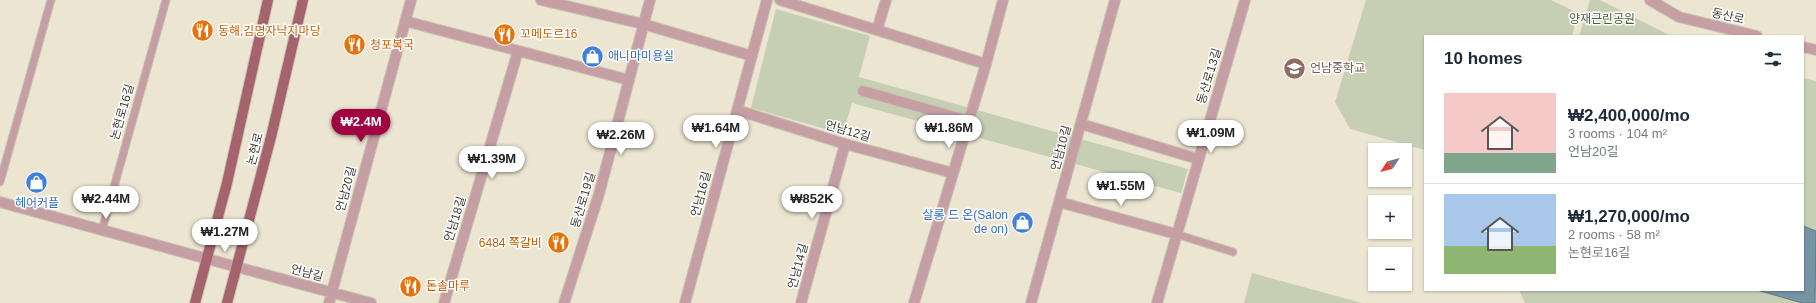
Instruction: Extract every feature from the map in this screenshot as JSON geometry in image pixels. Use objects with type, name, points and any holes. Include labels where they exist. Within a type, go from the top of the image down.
[{"type":"main road","name":"논현로","points":[[195,303],[227,183],[268,0]]},
{"type":"main road","name":"논현로","points":[[227,303],[271,138],[303,0]]},
{"type":"street","name":"언남20길","points":[[329,303],[411,0]]},
{"type":"street","points":[[541,0],[643,24],[752,56]]},
{"type":"street","name":"동산로19길","points":[[564,303],[599,194],[650,0]]},
{"type":"street","name":"언남16길","points":[[685,303],[767,0]]},
{"type":"street","points":[[780,0],[986,64]]},
{"type":"street","points":[[877,30],[886,0]]},
{"type":"street","points":[[914,303],[986,64],[1003,0]]},
{"type":"street","name":"언남10길","points":[[1031,303],[1115,0]]},
{"type":"street","name":"동산로13길","points":[[1157,303],[1245,0]]},
{"type":"street","name":"동산로","points":[[1650,0],[1679,17],[1753,35]]},
{"type":"street","points":[[405,21],[629,80]]},
{"type":"street","points":[[1804,47],[1816,50]]},
{"type":"street","name":"언남18길","points":[[444,303],[518,51]]},
{"type":"street","points":[[863,91],[969,120]]},
{"type":"street","name":"언남12길","points":[[737,110],[845,144],[953,173]]},
{"type":"street","points":[[1081,124],[1198,159]]},
{"type":"street","name":"언남14길","points":[[801,303],[845,144]]},
{"type":"street","points":[[0,202],[237,268]]},
{"type":"street","points":[[1060,202],[1176,234]]},
{"type":"street","name":"언남길","points":[[237,268],[371,303]]},
{"type":"lane","points":[[0,182],[51,0]]},
{"type":"lane","name":"논현로16길","points":[[102,230],[166,0]]},
{"type":"lane","points":[[1176,234],[1233,252]]},
{"type":"green space","points":[[1366,0],[1551,0],[1578,13],[1572,35],[1424,35],[1424,150],[1412,146],[1412,143],[1400,143],[1350,129],[1335,102]]},
{"type":"green space","name":"양재근린공원","points":[[1590,0],[1600,0],[1669,35],[1579,35]]},
{"type":"green space","points":[[776,9],[870,36],[859,77],[1188,169],[1181,193],[852,103],[843,134],[751,108]]},
{"type":"green space","points":[[1804,78],[1816,81],[1816,303],[1525,303],[1519,291],[1804,291]]},
{"type":"green space","points":[[1252,273],[1362,303],[1244,303]]},
{"type":"water","points":[[1804,226],[1816,231],[1815,303],[1802,303],[1760,291],[1804,291]]},
{"type":"place","name":"동해,김명자낙지마당","points":[[203,31]]},
{"type":"place","name":"꼬메도르16","points":[[504,34]]},
{"type":"place","name":"청포복국","points":[[355,45]]},
{"type":"place","name":"애니마미용실","points":[[593,56]]},
{"type":"place","name":"언남중학교","points":[[1294,68]]},
{"type":"place","name":"헤어커플","points":[[37,182]]},
{"type":"place","name":"살롱 드 온(Salon de on)","points":[[1023,222]]},
{"type":"place","name":"6484 쪽갈비","points":[[558,243]]},
{"type":"place","name":"돈솔마루","points":[[411,286]]}]
